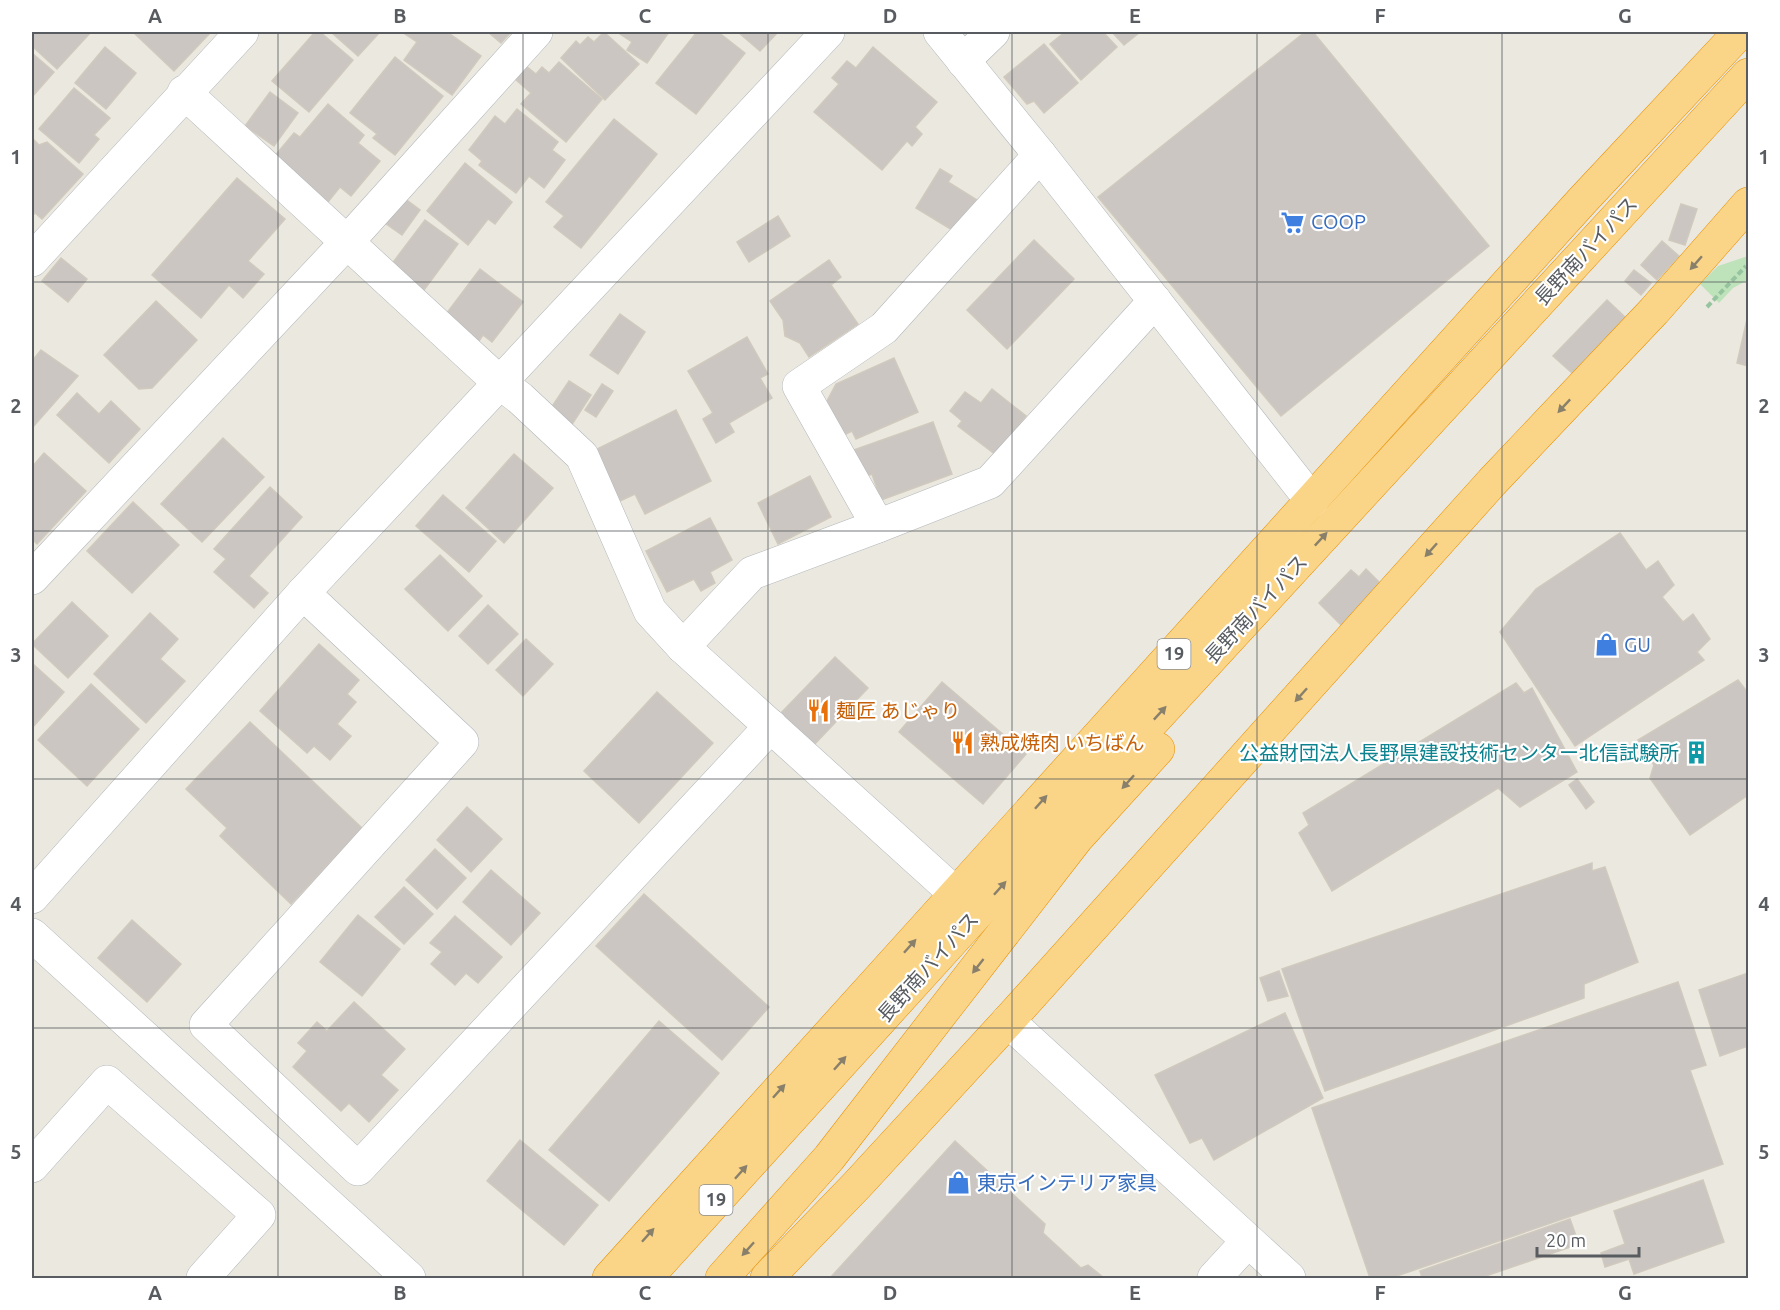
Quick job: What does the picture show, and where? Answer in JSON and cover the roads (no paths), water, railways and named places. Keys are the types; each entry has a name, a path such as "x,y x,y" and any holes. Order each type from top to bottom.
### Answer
{"highway":[{"name":"19","path":"609,1278 1581,202 1740,32"},
{"name":"長野南バイパス","path":"646,1278 1074,807 1749,75"},
{"name":"長野南バイパス","path":"722,1278 829,1158 1077,838 1749,104"},
{"path":"767,1278 857,1185 1008,1021 1492,482 1737,227 1749,204"}],"street":[{"path":"32,260 184,92 242,32"},
{"path":"32,578 347,242 536,32"},
{"path":"32,897 303,593 828,32"},
{"path":"940,32 1040,155 1312,501"},
{"path":"963,61 993,32"},
{"path":"184,92 582,456 650,611 684,647 957,895"},
{"path":"878,526 799,386 884,328 1040,155"},
{"path":"684,647 752,573 990,482 1155,301"},
{"path":"303,593 462,742 206,1025 358,1169 771,726"},
{"path":"32,935 409,1278"},
{"path":"1008,1021 1289,1278"},
{"path":"32,1166 107,1082 259,1215 203,1278"},
{"path":"1214,1278 1248,1241"}],"place":[{"name":"COOP","path":"1293,222"},
{"name":"GU","path":"1606,645"},
{"name":"麺匠 あじゃり","path":"818,711"},
{"name":"熟成焼肉 いちばん","path":"962,743"},
{"name":"公益財団法人長野県建設技術センター北信試験所","path":"1697,753"},
{"name":"東京インテリア家具","path":"959,1183"}]}
